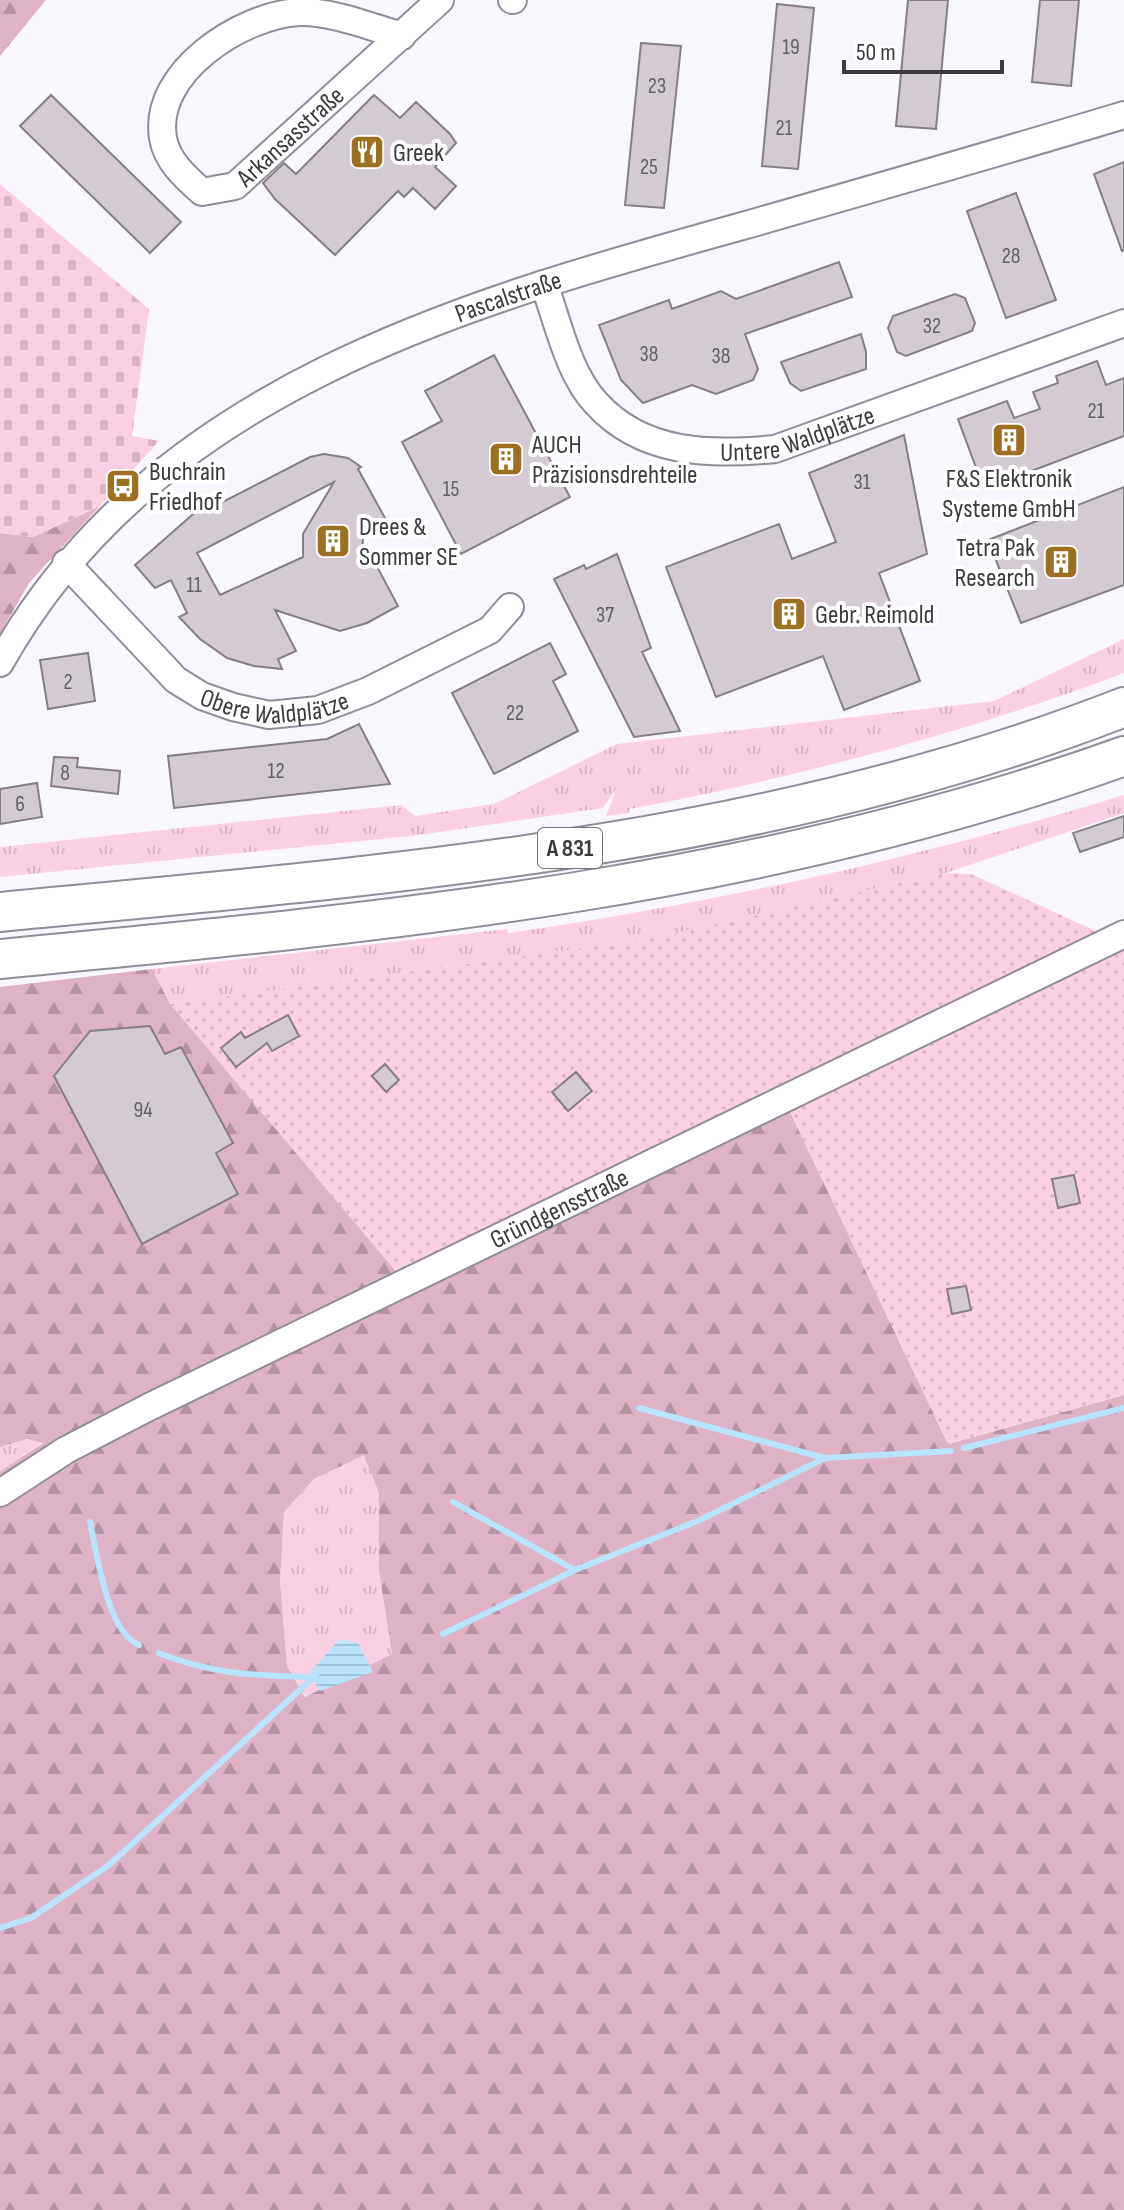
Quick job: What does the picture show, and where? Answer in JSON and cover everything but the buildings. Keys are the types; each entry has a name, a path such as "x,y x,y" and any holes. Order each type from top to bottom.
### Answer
{"highway":[{"name":"A 831","path":"0,912 487,861 645,837 799,805 899,778 1079,725 1124,707"},
{"name":"A 831","path":"0,959 427,916 653,882 877,834 989,803 1124,756"}],"street":[{"name":"Arkansasstraße","path":"402,36 301,12 258,20 224,39 187,66 168,98 163,137 178,171 202,192 235,186 402,36 440,0"},
{"name":"Pascalstraße","path":"0,663 20,627 66,563 105,523 192,451 312,375 440,318 544,284 1124,115"},
{"name":"Untere Waldplätze","path":"544,284 572,362 595,403 636,433 668,448 726,453 775,449 1124,323"},
{"name":"Obere Waldplätze","path":"66,563 176,680 223,703 269,715 318,710 368,691 490,630 510,607"},
{"name":"Gründgensstraße","path":"0,1493 66,1450 149,1407 1124,934"}],"green space":[{"path":"0,0 46,0 0,56"},
{"path":"0,184 149,309 132,436 159,441 100,506 33,537 0,533"},
{"path":"100,506 29,583 0,634 0,533 33,537"},
{"path":"1124,639 1124,673 1063,695 880,752 756,783 630,809 629,813 606,816 617,788 603,808 412,836 0,877 0,847 401,805 415,816 494,804 617,744 994,701"},
{"path":"1124,795 1124,813 946,873 643,940 170,1004 152,969 507,929 508,933 664,908 895,858"},
{"path":"946,873 971,874 1124,944 1124,1395 948,1444 784,1099 404,1281 170,1004 643,940"},
{"path":"152,969 170,1004 784,1099 948,1444 1124,1395 1124,2210 0,2210 0,1471 43,1443 27,1439 0,1447 0,987","holes":["364,1455 379,1493 379,1571 392,1654 305,1697 287,1666 280,1581 284,1512 314,1479"]},
{"path":"27,1439 43,1442 0,1471 0,1447"},
{"path":"364,1454 379,1493 379,1571 392,1654 306,1697 287,1666 280,1581 284,1511 314,1479"}],"water":[{"path":"340,1639 358,1643 373,1672 320,1691 309,1673"}],"waterway":[{"path":"639,1408 825,1458"},
{"path":"964,1448 1124,1408"},
{"path":"443,1634 575,1570 700,1520 825,1458 951,1451"},
{"path":"453,1502 575,1570"},
{"path":"90,1522 111,1609 128,1637 139,1645"},
{"path":"159,1653 234,1672 311,1677"},
{"path":"0,1928 31,1918 109,1865 316,1675"}],"place":[{"name":"Greek","path":"367,152"},
{"name":"F&S Elektronik Systeme GmbH","path":"1009,440"},
{"name":"AUCH Präzisionsdrehteile","path":"506,459"},
{"name":"Buchrain Friedhof","path":"123,486"},
{"name":"Drees & Sommer SE","path":"333,541"},
{"name":"Tetra Pak Research","path":"1061,562"},
{"name":"Gebr. Reimold","path":"789,614"}]}
